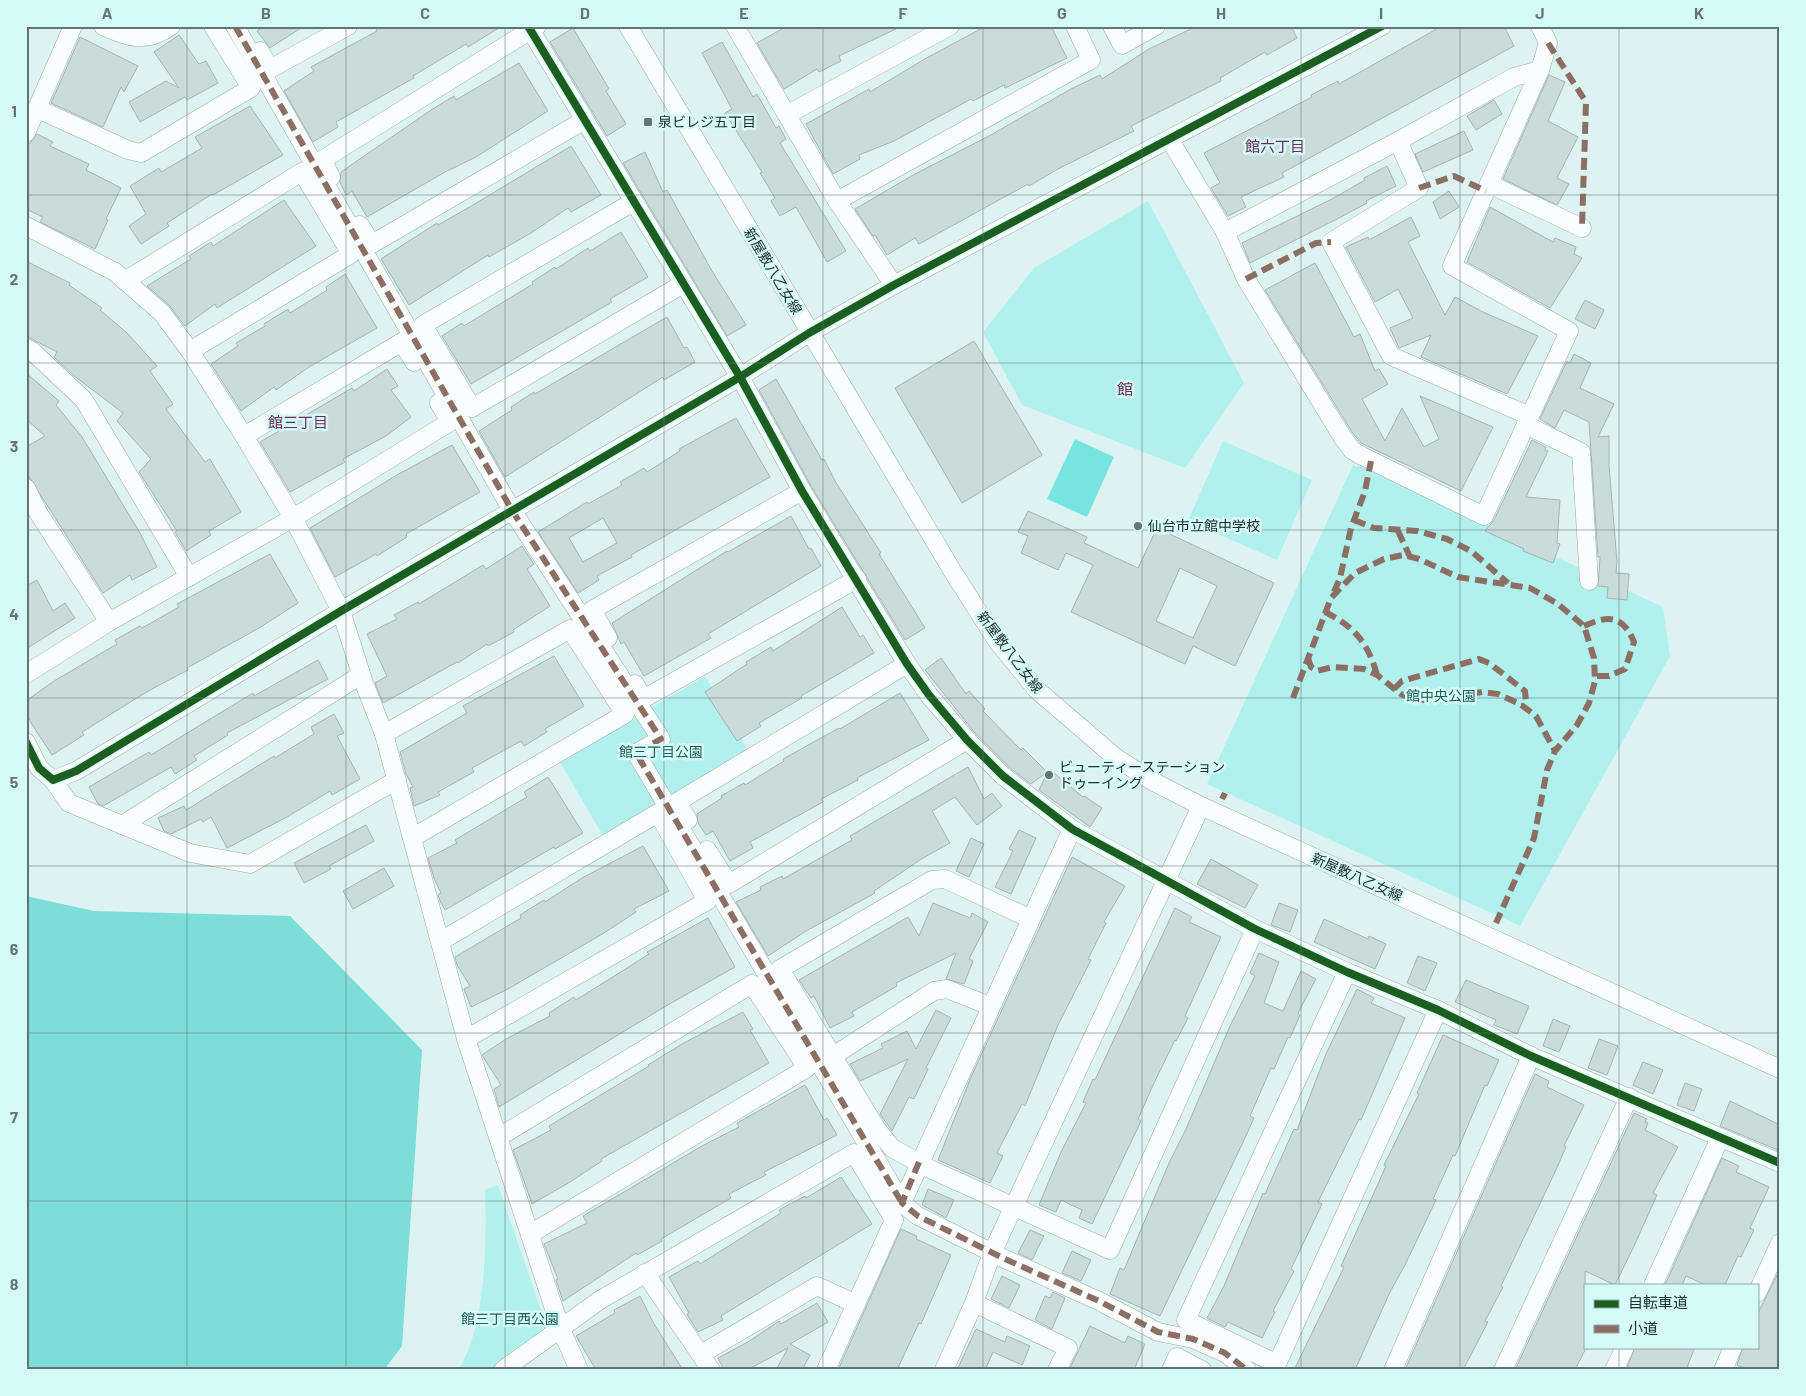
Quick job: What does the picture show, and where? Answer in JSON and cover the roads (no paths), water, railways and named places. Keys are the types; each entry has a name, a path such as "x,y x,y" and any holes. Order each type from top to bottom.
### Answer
{"street":[{"path":"26,133 73,26"},
{"path":"103,26 123,35 144,39 162,32 171,26"},
{"path":"38,109 128,150 141,153 251,88 213,26"},
{"path":"235,26 513,512 661,739 636,753 902,1203 918,1216 992,1253 1099,1301 1158,1332 1193,1339 1225,1353 1247,1370"},
{"path":"247,26 270,69 348,26"},
{"name":"新屋敷八乙女線","path":"628,26 953,572 997,641 1036,690 1115,757 1152,781 1201,806 1780,1069"},
{"path":"788,114 950,26"},
{"path":"837,201 1092,60 1075,26"},
{"path":"1112,26 1122,45 1156,26"},
{"path":"53,780 76,771 341,611 513,512 740,378 810,333 894,285 1382,26"},
{"path":"1170,140 1225,232 1246,279 1352,450 1484,516 1570,331 1452,266 1540,70 1548,43 1540,26"},
{"path":"583,121 372,244 322,160 532,28 583,121 740,378 802,491 907,664 929,695 967,740 1003,776 1072,829 1255,929 1347,972 1438,1010 1531,1056 1780,1163"},
{"path":"742,29 837,201 894,285"},
{"path":"1225,232 1398,141 1514,77 1540,70"},
{"path":"1398,141 1419,188 1331,242 1391,356 1528,420 1581,452 1590,581"},
{"path":"126,280 302,172 351,254 190,351"},
{"path":"1489,184 1582,228"},
{"path":"633,202 423,325 472,408 683,284"},
{"path":"26,226 77,251 126,280 162,313 190,351 244,436 293,518 341,611 361,675 384,734 466,1039 560,1327 579,1370"},
{"path":"26,674 109,622 293,518 450,422 402,342 244,436"},
{"path":"26,348 32,351 84,400 189,577"},
{"path":"26,488 40,514 109,622"},
{"path":"802,491 592,610 643,699 857,579"},
{"path":"384,734 570,629 625,714 412,838"},
{"path":"907,664 677,802 729,884 967,740"},
{"path":"122,825 361,675"},
{"path":"26,742 39,768 53,780 69,803 190,854 250,864 397,780"},
{"path":"944,1370 974,1303 992,1253 1201,806"},
{"path":"441,941 658,813 707,900 466,1039"},
{"path":"902,1203 1072,829"},
{"path":"1031,919 945,879 932,880 780,969 876,1128 892,1148 930,1169 1110,1250 1255,929"},
{"path":"1347,972 1186,1320 1278,1364 1438,1010"},
{"path":"498,1137 752,984 807,1068 530,1234"},
{"path":"833,1056 934,991 947,990 990,1006"},
{"path":"1393,1370 1531,1056"},
{"path":"1503,1370 1629,1097"},
{"path":"1653,1284 1720,1138"},
{"path":"503,1370 560,1327 645,1273 854,1153 894,1220 826,1370"},
{"path":"1758,1291 1780,1243"},
{"path":"645,1273 711,1370"},
{"path":"701,1354 818,1286 856,1304"},
{"path":"974,1303 1068,1348 1057,1370"},
{"path":"1614,1370 1625,1348"},
{"path":"1723,1370 1733,1348"},
{"path":"1171,1370 1177,1357 1202,1370"}],"place":[{"name":"泉ビレジ五丁目","path":"648,122"},
{"name":"仙台市立館中学校","path":"1138,526"},
{"name":"ビューティーステーション ドゥーイング","path":"1049,775"}],"district":[{"name":"館六丁目","path":"1275,147"},
{"name":"館","path":"1125,389"},
{"name":"館三丁目","path":"298,423"}],"park label":[{"name":"館中央公園","path":"1441,696"},
{"name":"館三丁目公園","path":"661,752"},
{"name":"館三丁目西公園","path":"510,1319"}]}
